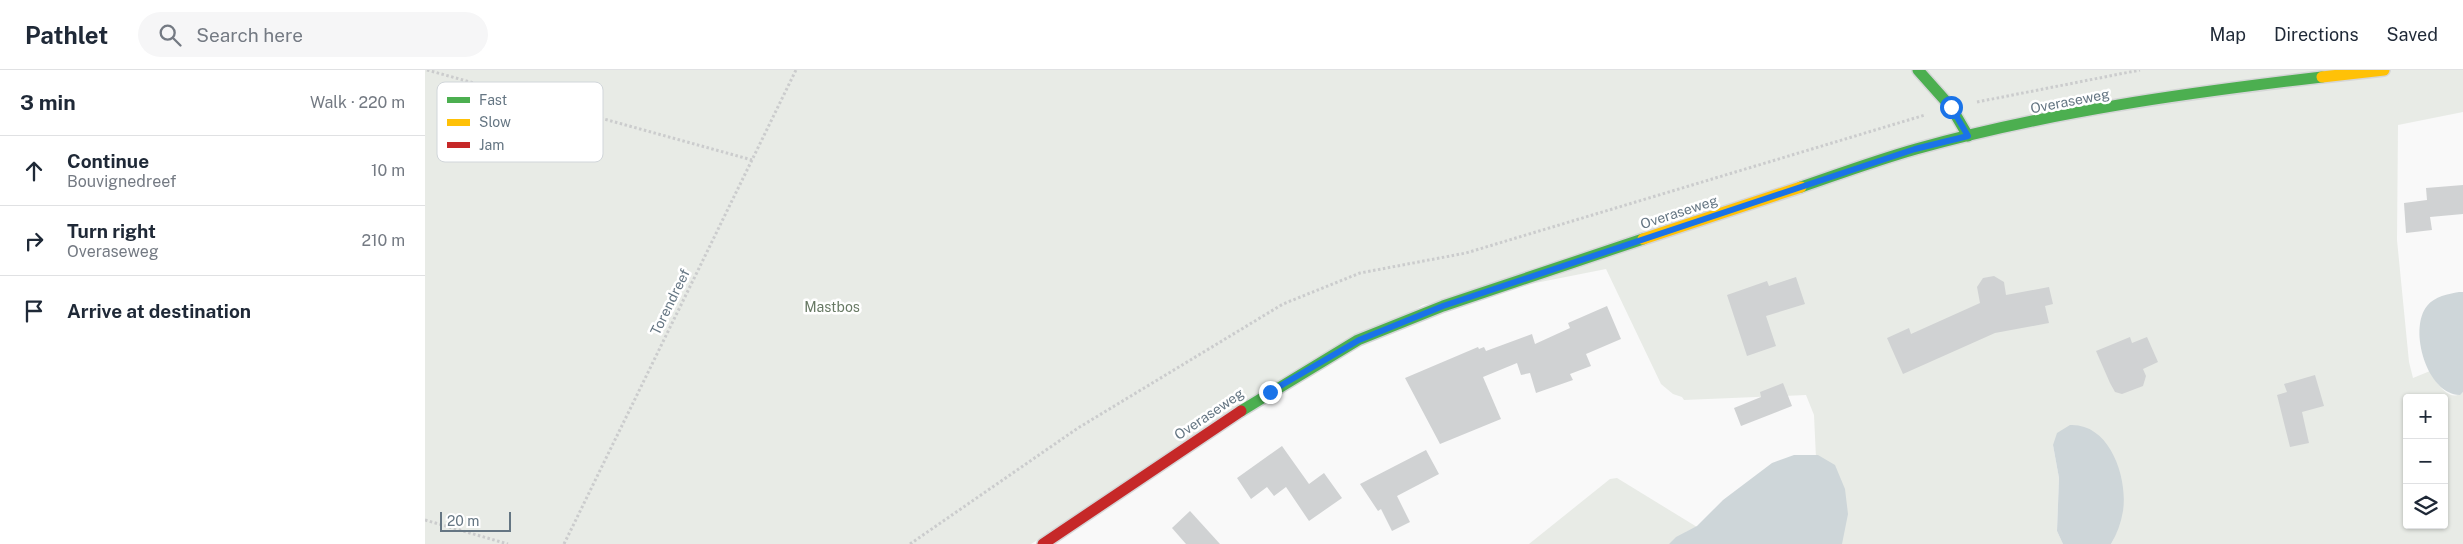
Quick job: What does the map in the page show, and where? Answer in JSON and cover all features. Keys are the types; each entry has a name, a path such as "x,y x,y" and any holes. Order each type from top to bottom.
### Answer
{"street":[{"path":"1918,70 1951,107 1968,136"},
{"name":"Overaseweg","path":"1043,544 1270,392 1359,340 1443,306 1915,149 1968,136 2117,107 2298,78 2384,70"}],"path":[{"path":"427,70 470,82"},
{"name":"Torendreef","path":"564,544 796,70"},
{"path":"1951,107 2140,70"},
{"path":"603,119 752,160"},
{"path":"425,520 509,544"}],"green space":[{"name":"Mastbos","path":"425,70 2463,70 2463,112 2398,125 2397,240 2409,362 2413,378 2430,371 2443,390 2453,395 2463,392 2463,544 2111,544 2119,523 2122,502 2122,492 2115,460 2053,445 2059,478 2057,531 2063,544 1726,544 1818,501 1814,415 1806,395 1684,400 1682,397 1673,394 1661,384 1606,269 1423,305 1031,544 425,544"},
{"path":"1617,478 1697,527 1686,532 1701,544 1529,544 1610,479"}],"shaded area":[{"path":"2463,292 2463,392 2460,395 2448,392 2438,384 2430,373 2420,344 2419,330 2422,316 2430,303 2442,296"},
{"path":"2070,425 2084,427 2096,433 2106,443 2119,469 2124,498 2123,511 2111,544 2063,544 2057,531 2059,478 2053,445 2057,433"},
{"path":"1794,455 1818,455 1835,465 1845,489 1848,514 1842,544 1669,544 1676,537 1697,526 1723,500 1772,463"}],"building":[{"path":"2463,185 2463,214 2430,217 2432,230 2406,233 2404,203 2427,200 2426,188"},
{"path":"1994,276 2004,282 2006,295 2049,287 2053,304 2045,306 2049,323 1995,333 1903,374 1887,338 1909,328 1911,334 1980,303 1977,287 1983,278"},
{"path":"1796,277 1805,304 1766,316 1776,346 1747,356 1727,295 1767,281 1769,286"},
{"path":"1607,306 1621,339 1586,354 1591,366 1570,374 1573,380 1536,393 1530,373 1521,375 1517,363 1483,377 1501,419 1440,444 1405,378 1478,347 1479,349 1484,347 1486,351 1532,334 1535,344 1570,328 1568,323"},
{"path":"2130,337 2132,343 2147,337 2158,362 2143,369 2146,376 2143,386 2122,394 2115,392 2096,351"},
{"path":"2315,375 2324,406 2302,412 2309,443 2290,447 2277,395 2287,392 2284,384"},
{"path":"1783,383 1792,406 1741,426 1734,408 1761,397 1760,392"},
{"path":"1282,446 1309,484 1324,473 1342,498 1309,521 1286,487 1274,496 1267,487 1251,499 1237,478"},
{"path":"1426,450 1439,474 1397,496 1410,522 1392,531 1381,509 1378,511 1360,484"},
{"path":"1190,511 1220,544 1186,544 1172,528"}],"traffic: fast":[{"path":"1918,70 1951,107 1968,136"},
{"path":"1801,187 1916,149 2016,124 2169,97 2322,77"},
{"path":"1241,411 1358,340 1443,306 1643,239"}],"traffic: slow":[{"path":"2322,77 2384,70"},
{"path":"1643,239 1801,187"}],"traffic: jam":[{"path":"1043,544 1241,411"}],"route":[{"path":"1270,392 1359,340 1443,306 1915,149 1968,136 1951,107"}]}
